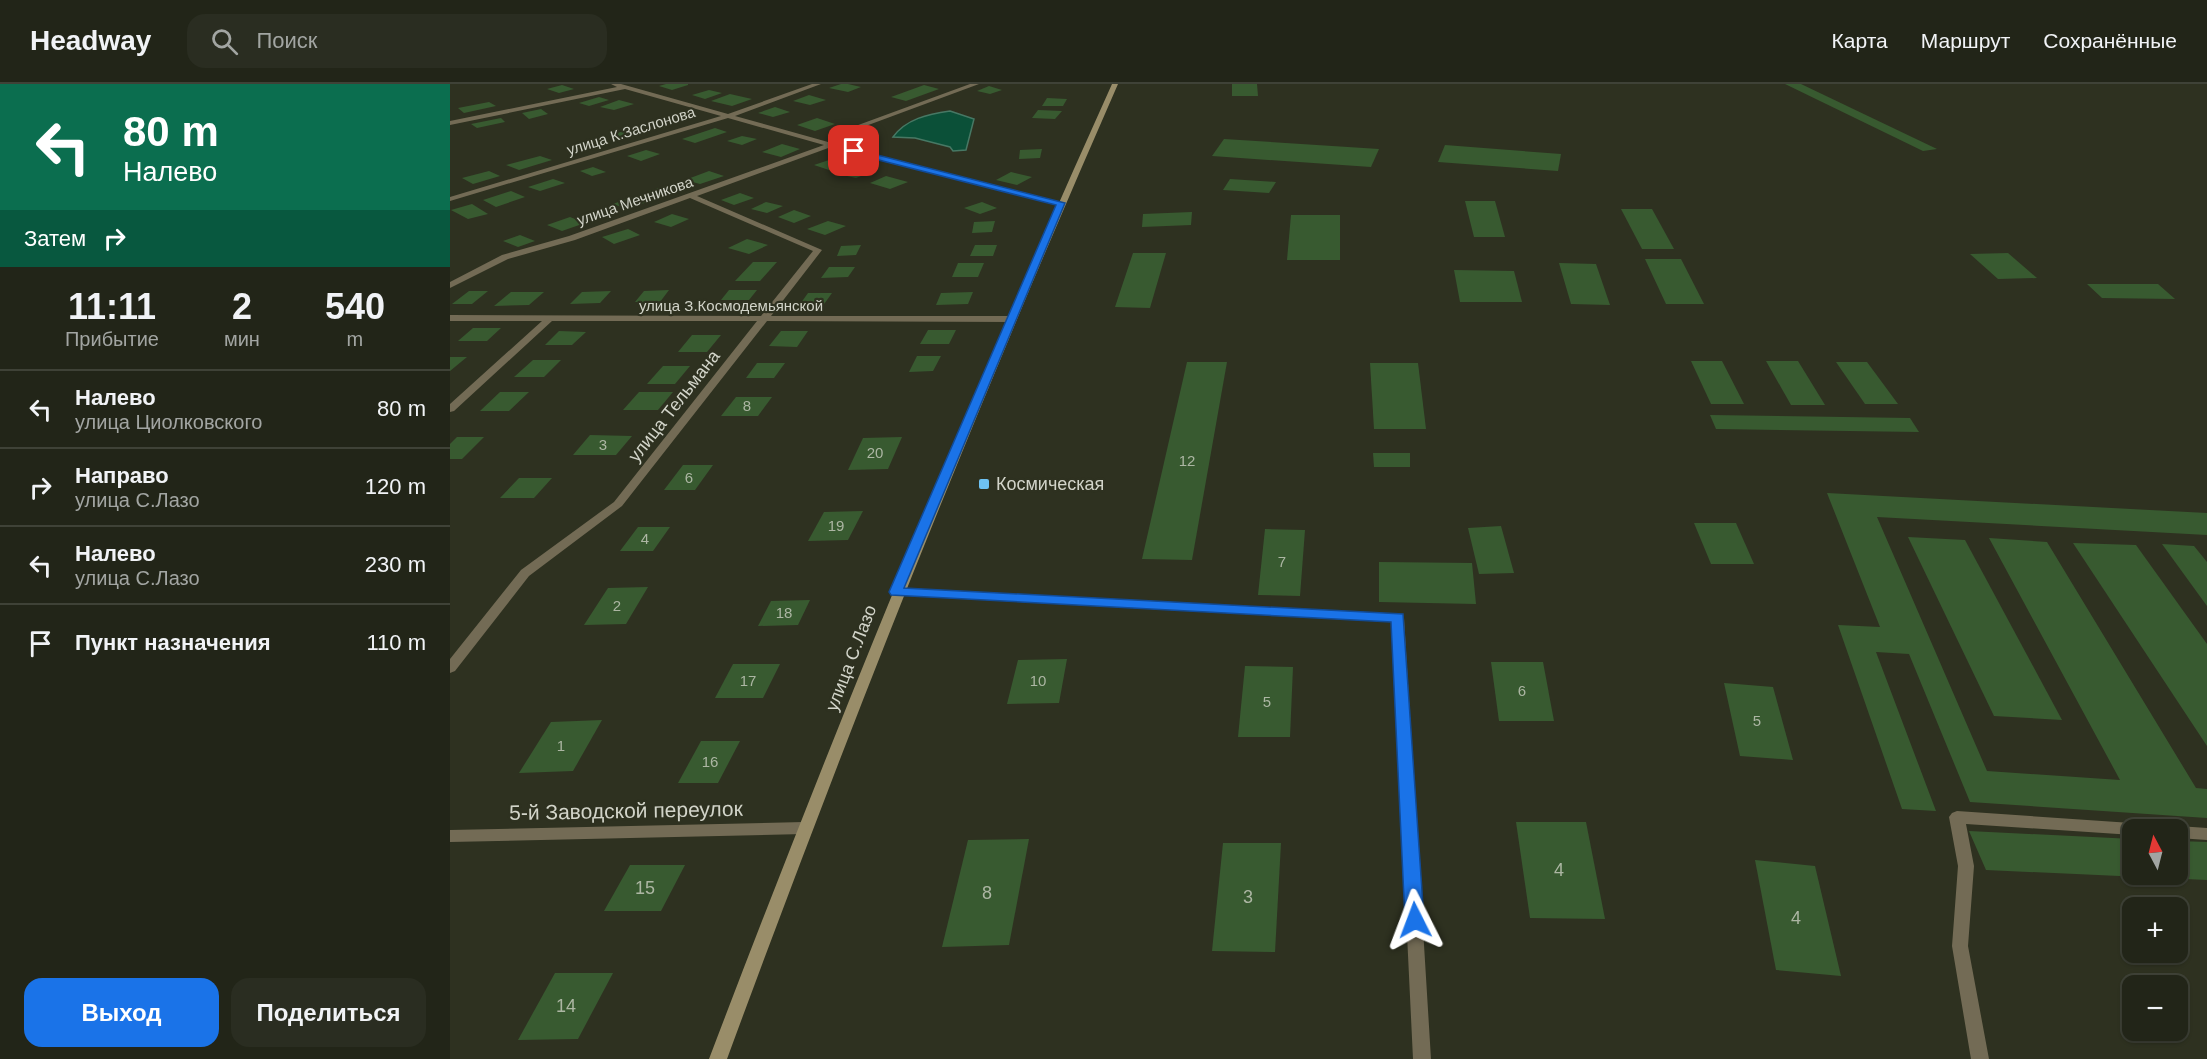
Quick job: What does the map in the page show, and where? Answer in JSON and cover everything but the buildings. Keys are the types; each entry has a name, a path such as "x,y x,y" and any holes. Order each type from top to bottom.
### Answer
{"street":[{"path":"614,84 831,146 1060,203"},
{"path":"450,123 634,84"},
{"name":"улица К.Заслонова","path":"450,200 729,116 818,84"},
{"path":"831,146 833,136 976,84"},
{"name":"улица С.Лазо","path":"718,1059 804,828 896,592 1060,203 1115,84"},
{"name":"улица Мечникова","path":"450,285 505,257 572,238 831,146"},
{"name":"улица Тельмана","path":"450,668 525,573 618,504 818,250 692,196"},
{"name":"улица З.Космодемьянской","path":"450,318 548,320 1011,319"},
{"path":"450,409 548,320"},
{"path":"896,592 1398,618 1422,1059"},
{"path":"1980,1059 1959,946 1966,866 1957,817 2122,828"},
{"name":"5-й Заводской переулок","path":"450,836 804,828"},
{"path":"2188,833 2207,834"}],"shaded area":[{"path":"950,111 974,119 966,150 953,151 950,147 915,138 893,137 904,126 918,118"}],"place":[{"name":"Космическая","path":"984,484"}],"route":[{"path":"854,151 1060,203 896,592 1398,618 1415,920"}]}
